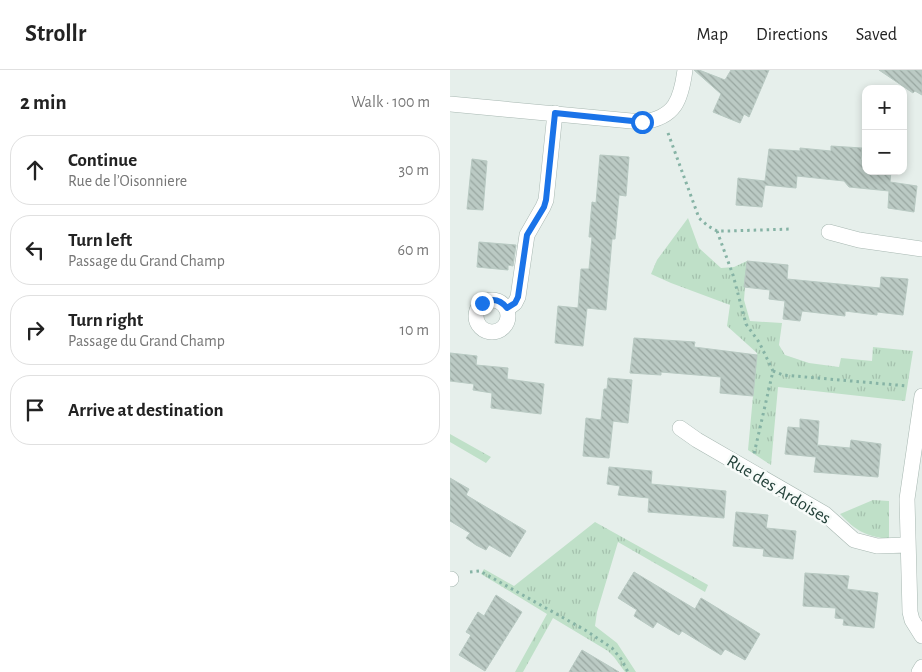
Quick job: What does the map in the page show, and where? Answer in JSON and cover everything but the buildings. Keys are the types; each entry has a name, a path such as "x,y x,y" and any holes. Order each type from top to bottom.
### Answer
{"street":[{"path":"450,104 642,122 658,119 677,104 682,92 685,70"},
{"path":"507,308 515,303 518,297 527,235 544,207 546,200 555,113"},
{"path":"829,232 859,240 922,249"},
{"path":"916,391 908,486 908,546 910,612 912,620 922,636"},
{"name":"Rue des Ardoises","path":"680,428 697,440 825,514 854,540 877,546 908,546"},
{"path":"920,672 922,667"}],"path":[{"path":"667,130 699,218 708,226 717,231 792,229"},
{"path":"717,231 737,289 746,324 759,342 773,371 753,458"},
{"path":"773,371 783,374 916,391"},
{"path":"470,572 480,571 585,630 612,648 621,658 628,672"}],"green space":[{"path":"688,218 699,248 721,268 734,267 747,261 744,300 750,321 782,323 779,345 785,355 809,363 839,367 841,358 872,361 873,347 913,351 905,401 778,387 771,465 748,450 757,353 727,326 730,305 651,274 657,260"},
{"path":"450,434 491,457 486,463 450,442"},
{"path":"873,500 889,501 889,539 862,532 851,525 840,514"},
{"path":"595,522 708,585 705,592 618,542 597,612 595,626 617,643 636,672 625,672 608,651 553,618 523,672 515,672 547,614 481,574 484,569 514,586"}],"route":[{"path":"482,303 494,300 507,308 515,303 518,297 521,288 527,235 544,207 546,200 555,113 642,122"}]}
